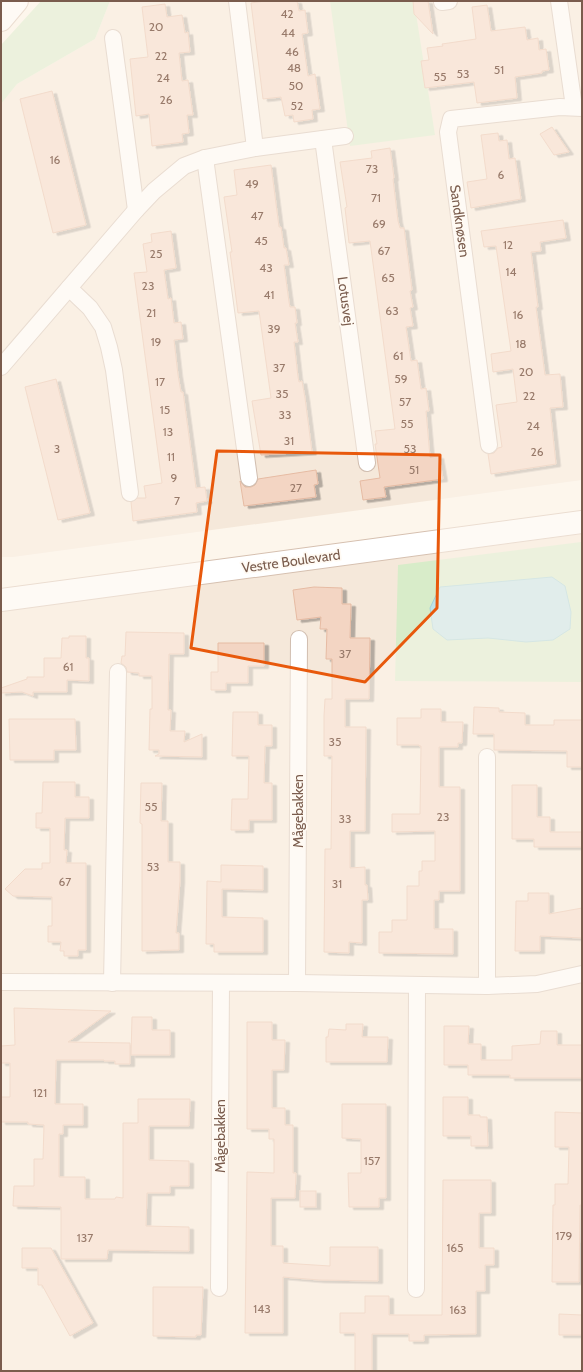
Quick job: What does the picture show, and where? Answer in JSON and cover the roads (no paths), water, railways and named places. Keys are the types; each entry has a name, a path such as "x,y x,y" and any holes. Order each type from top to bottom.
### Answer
{"street":[{"path":"1,20 17,1"},
{"path":"237,1 255,148"},
{"name":"Sandknøsen","path":"489,444 448,132 452,119 560,107 578,108 559,1"},
{"path":"112,38 136,210"},
{"path":"1,367 136,210 158,187 184,166 205,158 255,148 345,136"},
{"name":"Lotusvej","path":"323,139 367,462"},
{"path":"205,158 248,478"},
{"path":"69,288 90,308 103,327 109,347 114,370 130,493"},
{"name":"Vestre Boulevard","path":"1,600 582,522"},
{"name":"Mågebakken","path":"297,983 299,639"},
{"path":"112,983 118,672"},
{"path":"487,758 488,986"},
{"path":"1,982 297,983 488,986 537,984 582,974"},
{"name":"Mågebakken","path":"219,1288 221,983"},
{"path":"416,1289 417,986"}],"water":[{"path":"552,577 565,586 571,612 570,629 553,640 526,642 488,638 447,640 433,629 430,608 440,587"}]}
